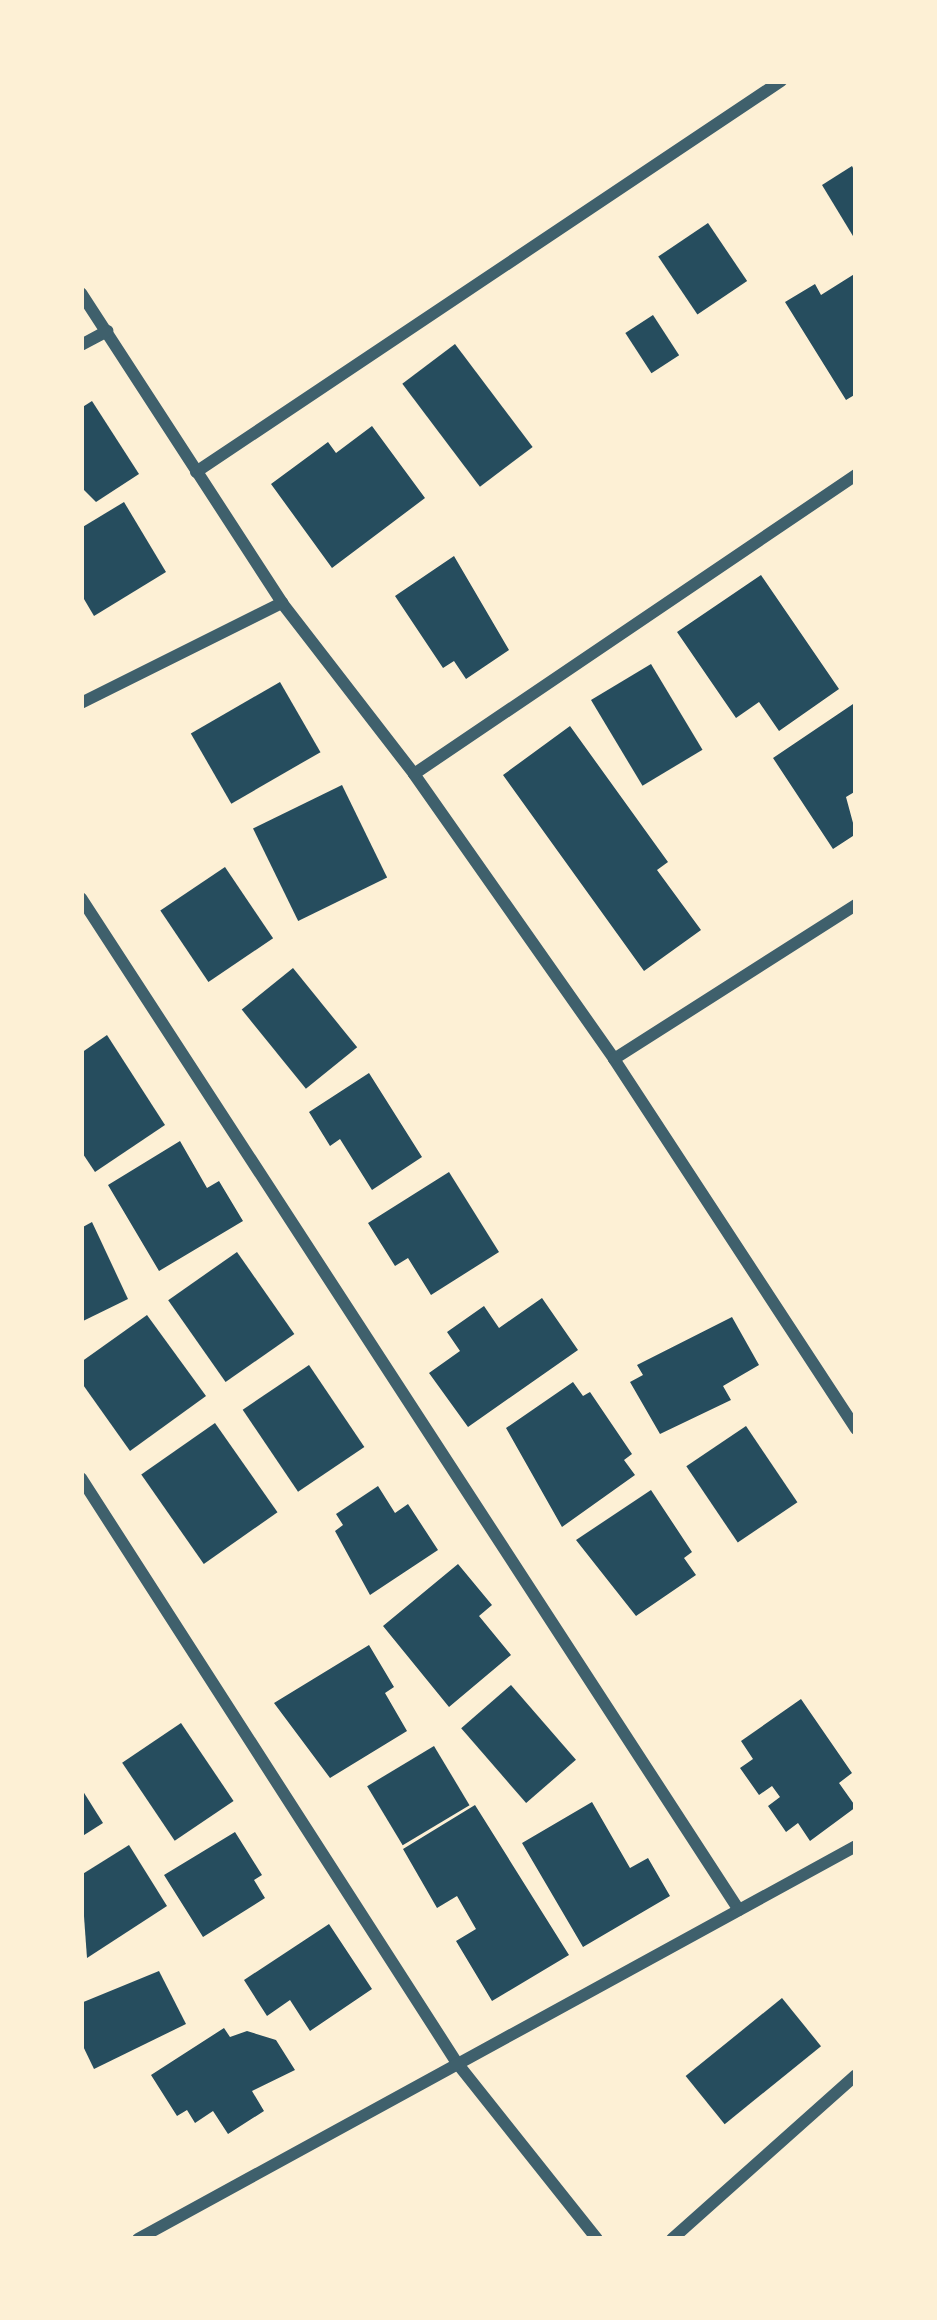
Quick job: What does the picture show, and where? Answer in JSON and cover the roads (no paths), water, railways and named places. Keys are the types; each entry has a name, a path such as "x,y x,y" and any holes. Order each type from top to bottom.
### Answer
{"street":[{"path":"196,472 782,81"},
{"path":"81,293 282,603 414,774 614,1059 850,1407 856,1429"},
{"path":"81,345 107,332"},
{"path":"414,774 856,476"},
{"path":"81,704 282,603"},
{"path":"81,898 739,1910"},
{"path":"614,1059 856,904"},
{"path":"81,1478 457,2063 597,2239"},
{"path":"138,2239 856,1846"},
{"path":"672,2239 856,2075"}]}
